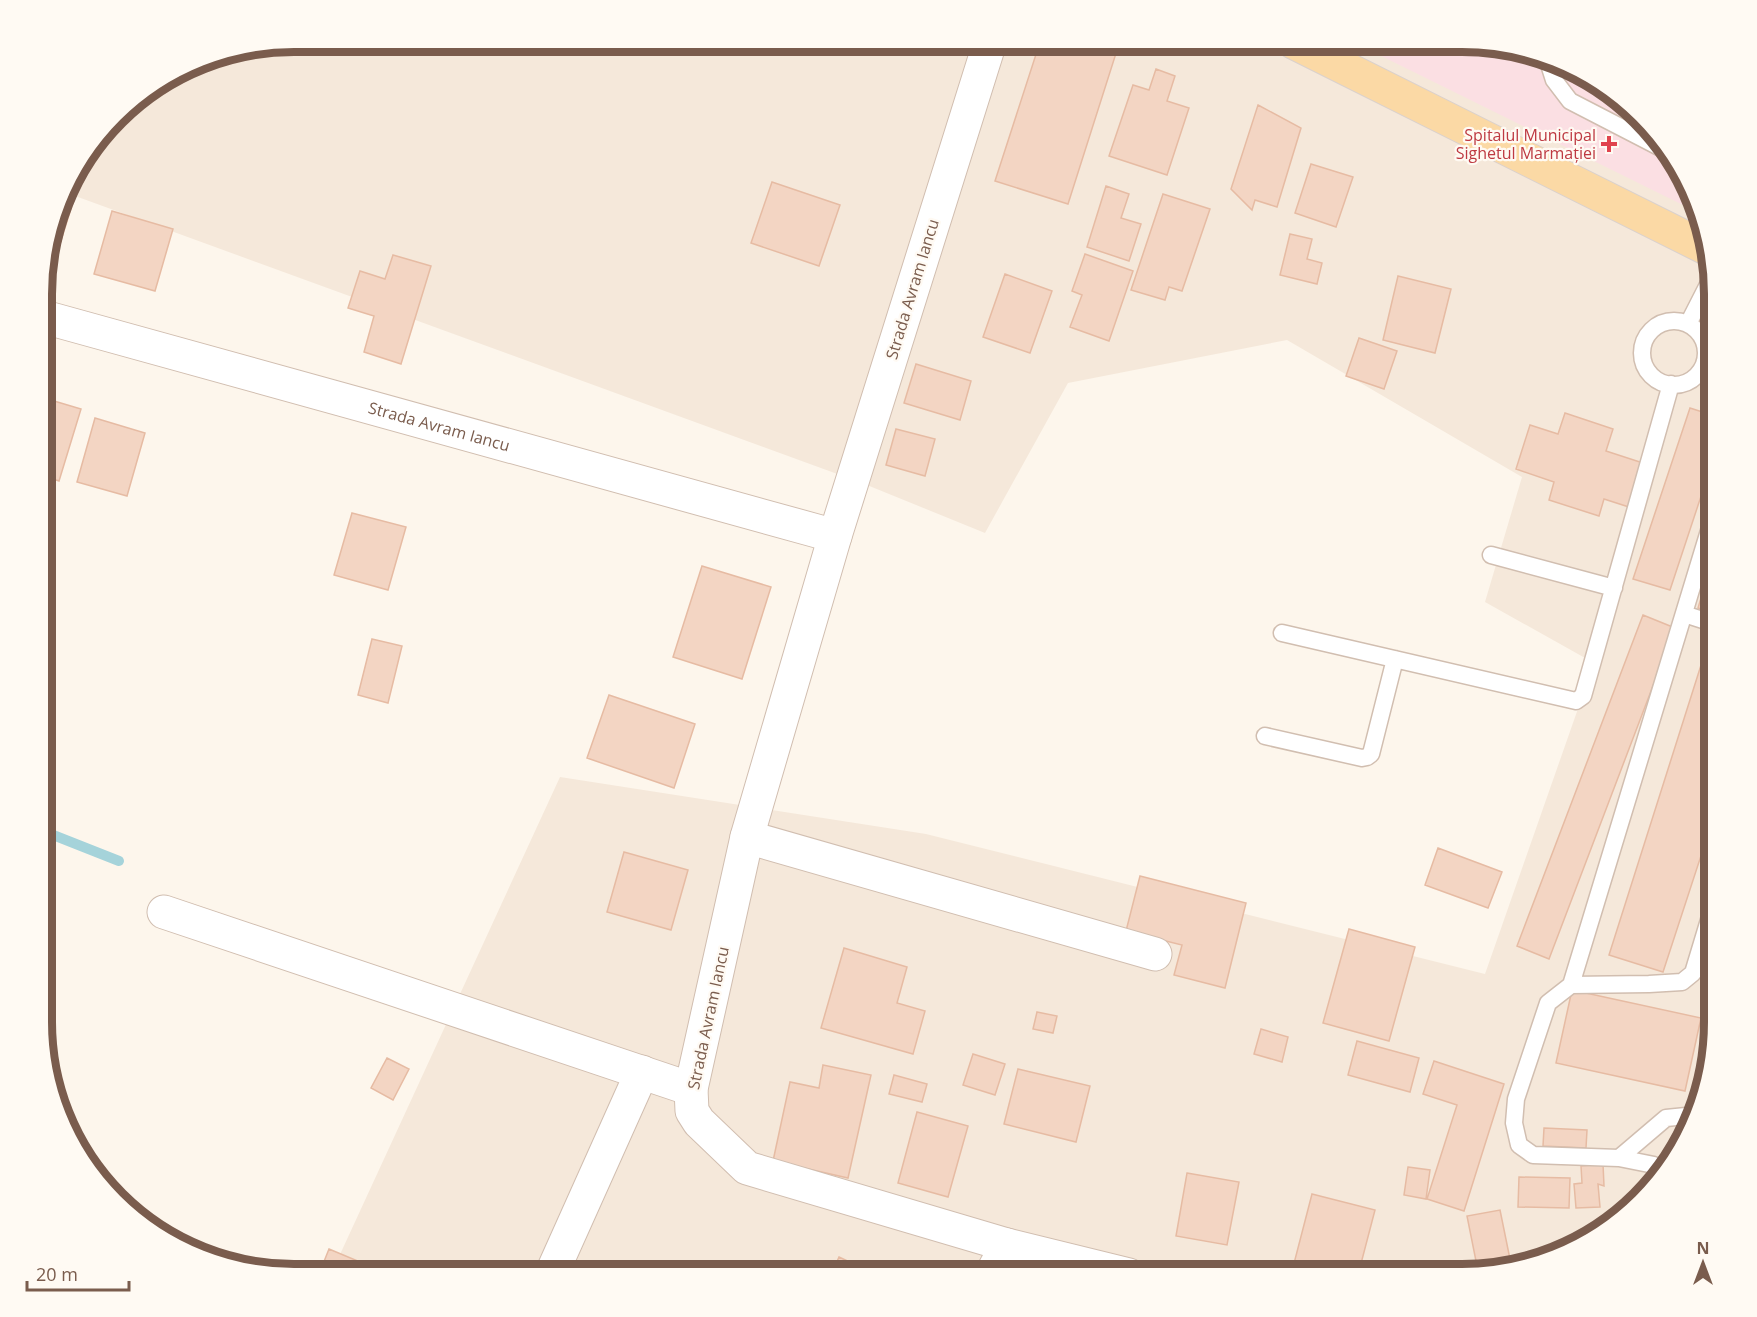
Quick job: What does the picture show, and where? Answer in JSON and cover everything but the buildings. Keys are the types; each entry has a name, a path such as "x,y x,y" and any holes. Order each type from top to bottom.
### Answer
{"main road":[{"path":"1313,52 1699,245"}],"street":[{"name":"Strada Avram Iancu","path":"987,52 835,536 747,837 691,1089 692,1111 699,1122 747,1168 1007,1245 1084,1264"},
{"name":"Strada Avram Iancu","path":"52,319 835,536"},
{"path":"747,837 1155,954"},
{"path":"164,912 691,1089"},
{"path":"556,1264 642,1072"},
{"path":"997,1264 1007,1245"}],"lane":[{"path":"1551,69 1554,80 1570,101 1650,142"},
{"path":"1688,324 1704,293"},
{"path":"1704,344 1703,339 1688,324 1666,323 1653,330 1645,342 1643,356 1647,369 1658,380 1671,384 1679,384 1692,379 1704,364"},
{"path":"1282,633 1576,701 1583,696 1671,384"},
{"path":"1656,1167 1654,1164 1619,1158 1533,1155 1519,1144 1514,1124 1516,1100 1548,1003 1571,985 1704,548"},
{"path":"1491,555 1614,588"},
{"path":"1684,614 1704,620"},
{"path":"1265,736 1362,758 1367,757 1371,754 1395,659"},
{"path":"1571,985 1682,982 1693,973 1704,935"},
{"path":"1619,1158 1666,1118 1686,1116"}],"shaded area":[{"name":"Spitalul Municipal Sighetul Marmației","path":"1373,52 1462,52 1494,55 1540,65 1569,77 1597,93 1634,123 1664,160 1688,208"},
{"path":"1462,52 1509,57 1540,65 1569,77 1597,93 1634,123 1664,160 1680,188 1692,217 1700,248 1704,279 1704,1038 1696,1085 1680,1129 1664,1157 1634,1194 1597,1224 1569,1240 1525,1256 1478,1264 336,1264 560,777 926,834 1485,974 1594,663 1485,602 1522,477 1287,340 1068,383 985,533 862,483 74,195 93,160 123,123 160,93 188,77 217,65 248,57 279,53"}],"waterway":[{"path":"52,835 119,861"}],"place":[{"name":"Spitalul Municipal Sighetul Marmației","path":"1609,144"}]}
